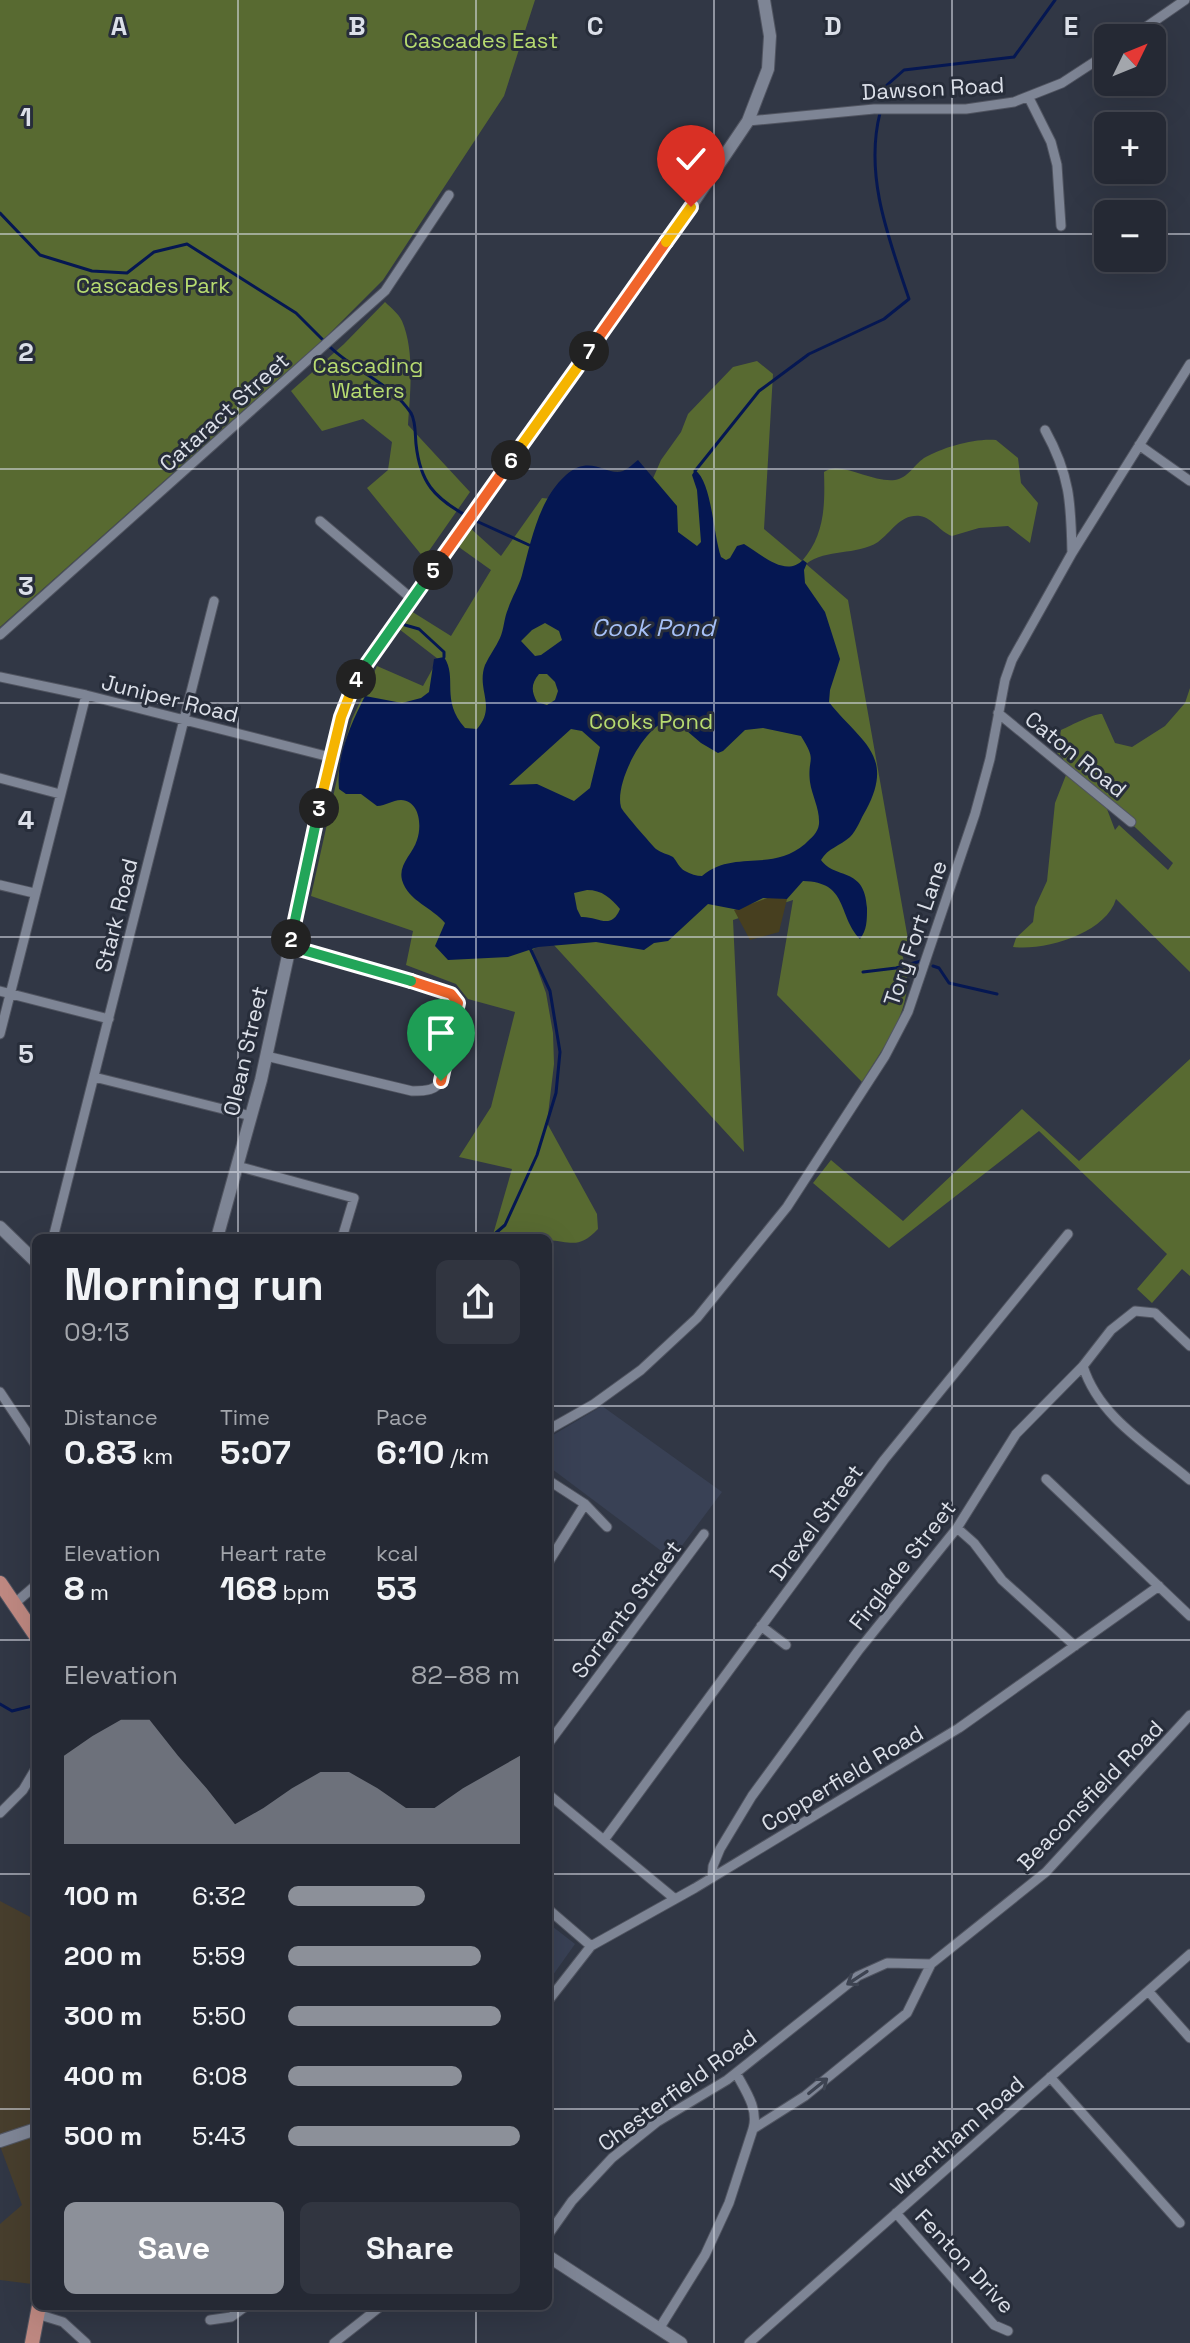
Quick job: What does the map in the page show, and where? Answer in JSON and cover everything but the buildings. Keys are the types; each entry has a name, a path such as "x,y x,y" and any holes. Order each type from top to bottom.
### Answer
{"main road":[{"path":"0,1583 32,1630"},
{"path":"32,2343 38,2310"}],"street":[{"name":"Olean Street","path":"218,1234 266,1056 330,757 353,684 653,262 748,121 768,69 770,36 764,0"},
{"path":"1150,24 1185,0"},
{"name":"Dawson Road","path":"748,121 874,109 966,109 1029,98 1062,83 1094,62"},
{"path":"1029,98 1051,142 1057,165 1061,226"},
{"name":"Cataract Street","path":"0,635 385,291 449,195"},
{"name":"Tory Fort Lane","path":"552,1428 594,1404 641,1370 687,1329 718,1295 787,1207 895,1039 908,1012 975,814 1012,660 1072,553 1190,364"},
{"path":"1045,430 1069,485 1072,553"},
{"path":"1139,445 1190,481"},
{"path":"320,521 412,599"},
{"name":"Stark Road","path":"54,1234 214,601"},
{"name":"Juniper Road","path":"0,677 86,695 330,757"},
{"path":"0,1034 5,993 86,695"},
{"name":"Caton Road","path":"998,713 1131,822"},
{"path":"0,778 60,794"},
{"path":"0,885 34,893"},
{"path":"266,1056 412,1091 428,1091 438,1086 443,1078 458,1013 455,998 444,991 289,946"},
{"path":"5,993 109,1019"},
{"path":"94,1077 251,1116"},
{"path":"237,1166 354,1198 343,1234"},
{"path":"0,1227 32,1258"},
{"name":"Drexel Street","path":"604,1840 884,1460 1068,1234"},
{"name":"Firglade Street","path":"712,1878 720,1849 752,1796 858,1651 957,1528 1016,1434 1083,1366 1111,1330 1135,1311 1155,1313 1190,1346"},
{"path":"1083,1366 1090,1387 1108,1411 1190,1480"},
{"path":"0,1392 32,1440"},
{"path":"1046,1479 1190,1616"},
{"path":"552,1483 585,1504 607,1527"},
{"path":"552,1557 585,1504"},
{"path":"957,1528 974,1543 1002,1580 1075,1646"},
{"name":"Sorrento Street","path":"552,1739 704,1534"},
{"name":"Copperfield Road","path":"552,1996 591,1946 712,1878 959,1728 1159,1586"},
{"path":"14,1604 32,1588"},
{"path":"761,1626 786,1645"},
{"name":"Beaconsfield Road","path":"753,2129 805,2096 907,2013 931,1964 1046,1872 1190,1715"},
{"path":"0,1813 21,1792 32,1774"},
{"path":"552,1797 675,1899"},
{"path":"552,1912 591,1946"},
{"name":"Wrentham Road","path":"749,2343 1190,1954"},
{"name":"Chesterfield Road","path":"552,2229 572,2201 612,2158 657,2122 736,2073 858,1976 887,1963 931,1964"},
{"path":"1149,1992 1190,2038"},
{"path":"659,2329 705,2255 729,2203 753,2129 755,2119 750,2098 736,2073"},
{"path":"1050,2077 1180,2223"},
{"path":"0,2141 32,2130"},
{"name":"Fenton Drive","path":"896,2213 994,2325 1008,2331"},
{"path":"552,2259 681,2343"},
{"path":"38,2310 63,2322 86,2343"},
{"path":"210,2320 231,2317 241,2310"},
{"path":"334,2343 376,2310"}],"shaded area":[{"path":"602,1406 722,1492 672,1559 552,1469 552,1436"},
{"path":"0,1901 32,1918 32,2284 0,2280 0,2224 22,2205 0,2146"},
{"path":"552,1926 575,1944 552,1976"}],"green space":[{"name":"Cascades Park","path":"0,0 535,0 504,96 383,280 328,335 0,627"},
{"name":"Cascading Waters","path":"385,302 401,318 409,346 408,425 470,492 424,558 367,488 388,470 392,442 363,419 322,431 291,391"},
{"name":"Cooks Pond","path":"757,361 773,374 764,529 802,561 819,530 824,508 824,472 831,469 895,480 940,450 969,442 996,440 1018,458 1021,483 1038,503 1030,543 1008,526 979,528 952,536 925,517 913,516 902,521 878,542 823,556 806,564 848,600 909,945 901,950 907,982 902,1012 862,1082 777,995 793,900 733,920 744,1152 552,943 538,946 531,951 546,993 553,1033 554,1064 547,1123 597,1214 598,1229 575,1243 552,1240 552,1234 493,1234 512,1169 459,1157 491,1107 515,1012 468,999 456,984 406,965 413,931 311,896 345,743 352,719 377,666 423,686 438,659 399,629 411,611 451,636 491,570 456,545 469,527 501,556 542,498 593,503 651,483 688,414 733,367"},
{"path":"1190,688 1190,972 1116,899 1100,921 1073,937 1042,946 1013,947 1016,938 1033,922 1035,907 1047,881 1055,803 1066,775 1063,758 1057,753 1061,730 1102,714 1115,743 1132,747 1165,726 1185,703","holes":["1102,796 1173,863 1168,870 1119,825 1115,830"]},
{"path":"1190,1059 1190,1276 1182,1269 1152,1303 1137,1289 1167,1254 1039,1131 889,1248 813,1183 831,1160 903,1221 1022,1109 1079,1161"}],"sand":[{"path":"770,897 787,899 779,932 750,940 734,910"}],"water":[{"name":"Cook Pond","path":"638,460 677,506 678,532 697,546 701,542 697,490 692,475 695,470 701,476 709,497 721,557 726,560 730,558 737,546 744,544 781,565 796,565 803,560 807,563 805,583 825,612 840,659 829,702 862,739 875,762 877,775 874,791 857,827 850,837 821,860 861,886 867,908 864,932 860,939 840,901 828,887 803,881 787,899 763,898 739,910 708,904 668,941 654,943 644,950 596,942 538,947 508,957 448,960 435,946 445,923 415,899 402,880 402,869 419,834 416,809 401,800 377,806 361,794 346,794 339,789 342,752 350,729 365,696 402,703 421,698 429,692 434,659 444,657 450,673 451,699 457,718 465,728 477,729 483,721 486,705 483,682 485,665 501,635 537,521 549,496 575,469 591,466 617,472","holes":["545,623 559,631 562,640 535,656 521,641","539,674 547,674 558,691 555,700 547,705 537,702 533,684","673,719 718,753 745,730 763,728 801,736 811,756 810,782 819,818 816,833 792,853 779,857 726,864 702,876 683,870 673,857 656,849 621,807 622,783 627,769 652,730","571,729 582,731 600,747 590,788 574,801 537,784 509,785","587,890 606,895 620,909 608,921 581,917 574,893"]}],"waterway":[{"path":"884,96 887,85 904,70 1014,57 1055,0"},
{"path":"695,471 759,391 809,354 884,319 909,299 887,230 877,184 875,160 880,113"},
{"path":"0,213 40,255 92,271 127,273 154,252 187,244 296,313 324,341"},
{"path":"329,346 403,403 414,420 418,457 425,479 437,495 467,516"},
{"path":"474,520 529,545"},
{"path":"405,625 419,629 444,652 444,657"},
{"path":"495,1234 505,1225 537,1155 556,1093 560,1052 550,991 529,946"},
{"path":"863,972 921,961"},
{"path":"933,966 939,968 949,983 997,994"},
{"path":"0,1704 12,1711 32,1706"}],"route":[{"path":"441,1081 458,1013 454,996 289,946 341,717 351,688 365,665 691,207"}],"park label":[{"name":"Cascades East","path":"481,40"}]}
